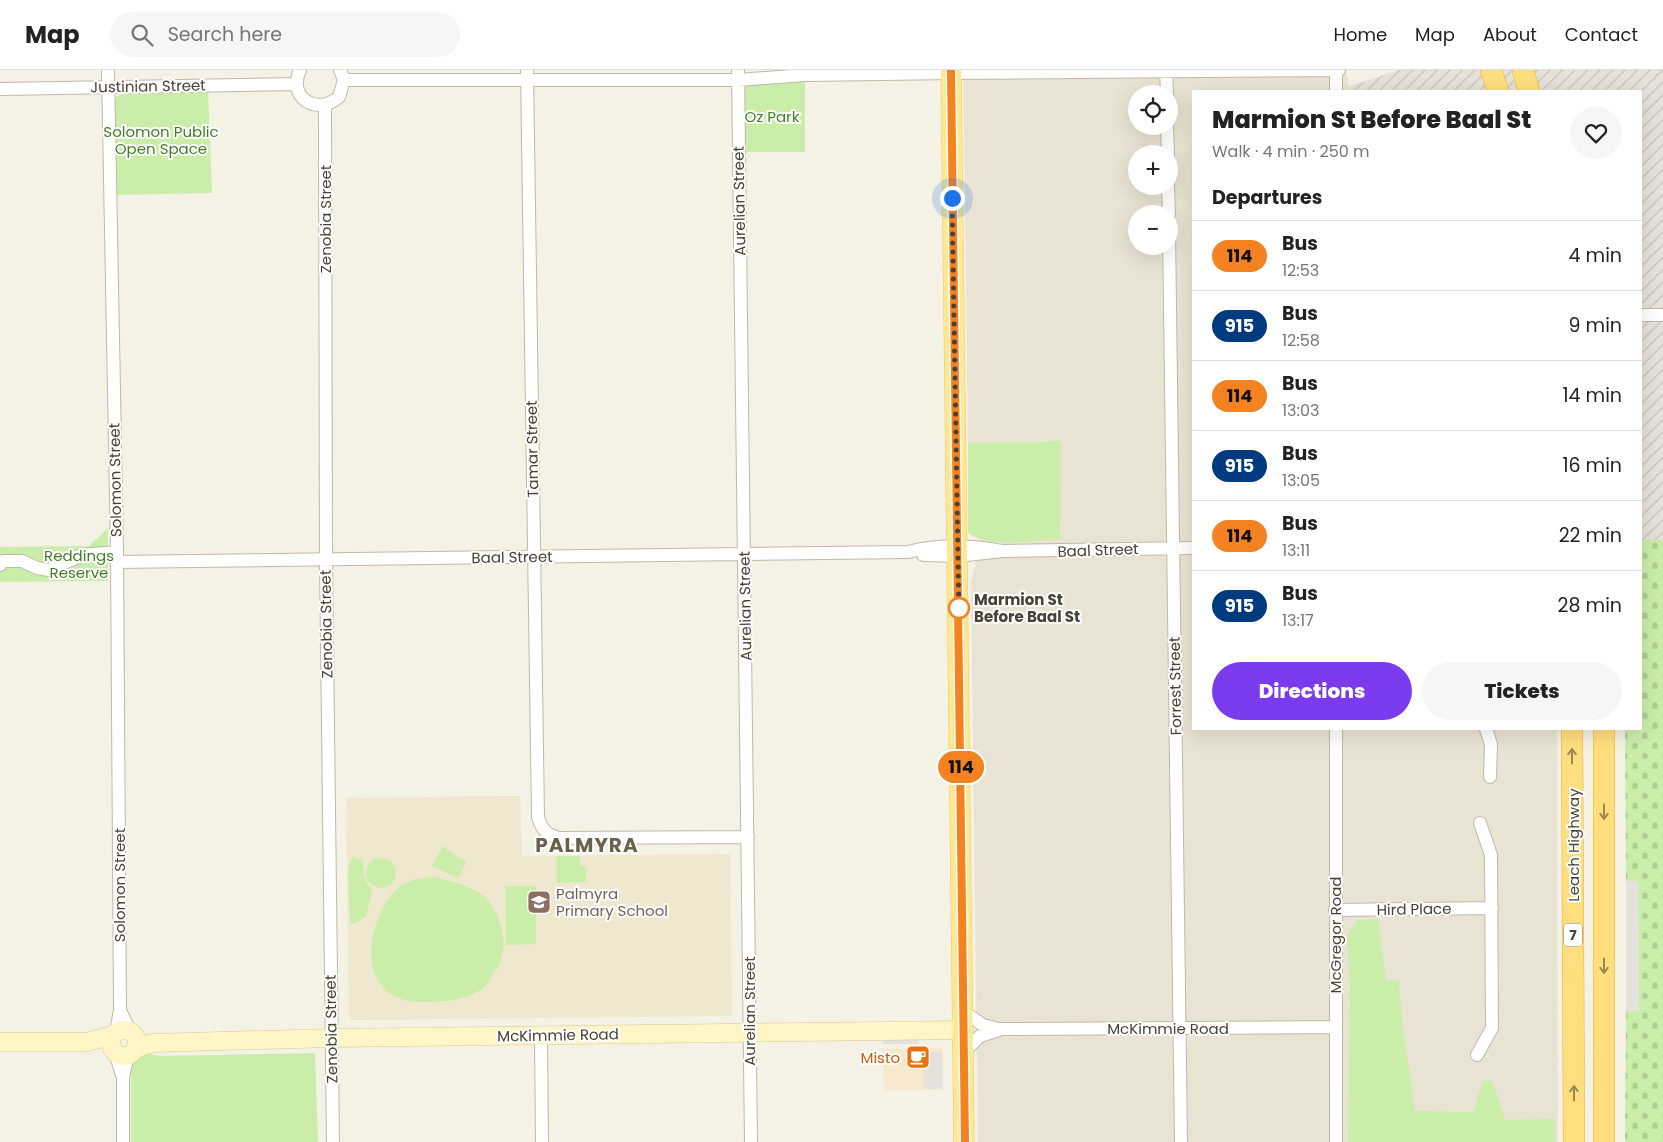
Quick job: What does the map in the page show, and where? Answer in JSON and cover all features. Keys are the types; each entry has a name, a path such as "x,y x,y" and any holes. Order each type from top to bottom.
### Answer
{"highway":[{"path":"1491,70 1498,90"},
{"path":"1523,70 1529,90"},
{"name":"Leach Highway","path":"1572,730 1574,1142"},
{"name":"Leach Highway","path":"1604,730 1604,1142"}],"main road":[{"path":"946,71 961,1024 955,1142"},
{"path":"961,1024 964,1052 964,1142"},
{"name":"McKimmie Road","path":"123,1042 750,1032 961,1024"},
{"path":"0,1042 123,1042"}],"street":[{"name":"Solomon Street","path":"108,70 123,1142"},
{"path":"300,70 296,84 303,99 316,106 325,106 339,97 342,75 805,75 946,71 1337,70 1336,90"},
{"path":"1166,70 1167,85"},
{"name":"Tamar Street","path":"527,75 538,817 542,828 549,836 560,838 748,837"},
{"name":"Aurelian Street","path":"738,75 750,1142"},
{"name":"Justinian Street","path":"0,89 296,84"},
{"name":"Zenobia Street","path":"325,106 326,560 333,1142"},
{"name":"Forrest Street","path":"1169,255 1181,1142"},
{"path":"1642,314 1663,315"},
{"name":"Baal Street","path":"0,565 3,561 22,561 37,568 49,570 82,555 326,560 908,552 920,555 980,547 1002,551 1192,548"},
{"name":"McGregor Road","path":"1336,730 1336,1142"},
{"path":"1486,730 1491,744 1490,778"},
{"path":"1477,1055 1492,1028 1491,855 1480,823"},
{"name":"Hird Place","path":"1335,910 1492,908"},
{"name":"McKimmie Road","path":"961,1024 983,1025 1002,1030"},
{"name":"McKimmie Road","path":"964,1052 980,1036 1002,1030 1335,1027"},
{"path":"541,1035 542,1142"}],"shaded area":[{"path":"963,70 1346,70 1350,90 1192,90 1192,730 1557,730 1558,1142 978,1142 971,581 975,567 977,539 992,542 1060,441 968,443"},
{"path":"1399,70 1663,70 1663,540 1642,540 1642,90 1350,90 1350,86"},
{"name":"Palmyra Primary School","path":"520,796 522,856 730,854 732,1016 349,1020 346,798"},
{"path":"1626,881 1638,881 1639,1010 1626,1011"},
{"path":"883,1036 919,1036 919,1044 883,1044"},
{"path":"940,1047 943,1049 943,1090 884,1090 883,1049"},
{"path":"923,1052 942,1052 943,1089 923,1089"}],"green space":[{"name":"Oz Park","path":"805,75 805,152 739,152 738,80"},
{"name":"Solomon Public Open Space","path":"208,89 212,193 115,195 113,107 115,98 124,92"},
{"path":"1061,441 1060,539 999,542 977,538 968,533 968,443"},
{"name":"Reddings Reserve","path":"108,528 108,581 0,582 0,547 89,546"},
{"path":"1642,540 1663,540 1663,1142 1625,1142 1626,1011 1639,1010 1638,881 1626,881 1625,730 1642,730"},
{"path":"442,846 466,862 458,878 432,866"},
{"path":"557,856 580,856 580,866 586,866 586,882 557,883"},
{"path":"353,857 363,860 364,876 372,892 366,917 353,924 350,922 348,873 350,861"},
{"path":"381,858 392,862 396,873 392,884 381,888 370,884 366,873 370,862"},
{"path":"435,877 473,889 485,898 500,922 503,951 501,960 490,980 470,996 436,1002 408,1001 388,992 379,982 373,970 371,956 375,926 388,900 400,886 409,881"},
{"path":"505,886 536,886 536,944 506,945"},
{"path":"1378,919 1386,980 1399,981 1402,1022 1415,1111 1473,1112 1483,1081 1492,1081 1505,1120 1555,1119 1555,1142 1348,1142 1350,992 1347,935 1357,920"},
{"path":"145,1053 159,1056 315,1053 318,1142 131,1142 131,1064 135,1063 139,1055"}],"bus line":[{"name":"114","path":"951,70 965,1142"}],"place":[{"name":"Marmion St Before Baal St","path":"959,608"},
{"name":"Palmyra Primary School","path":"539,902"},
{"name":"Misto","path":"918,1057"}],"district":[{"name":"PALMYRA","path":"587,845"}],"route":[{"path":"952,198 959,616 959,608"}]}
